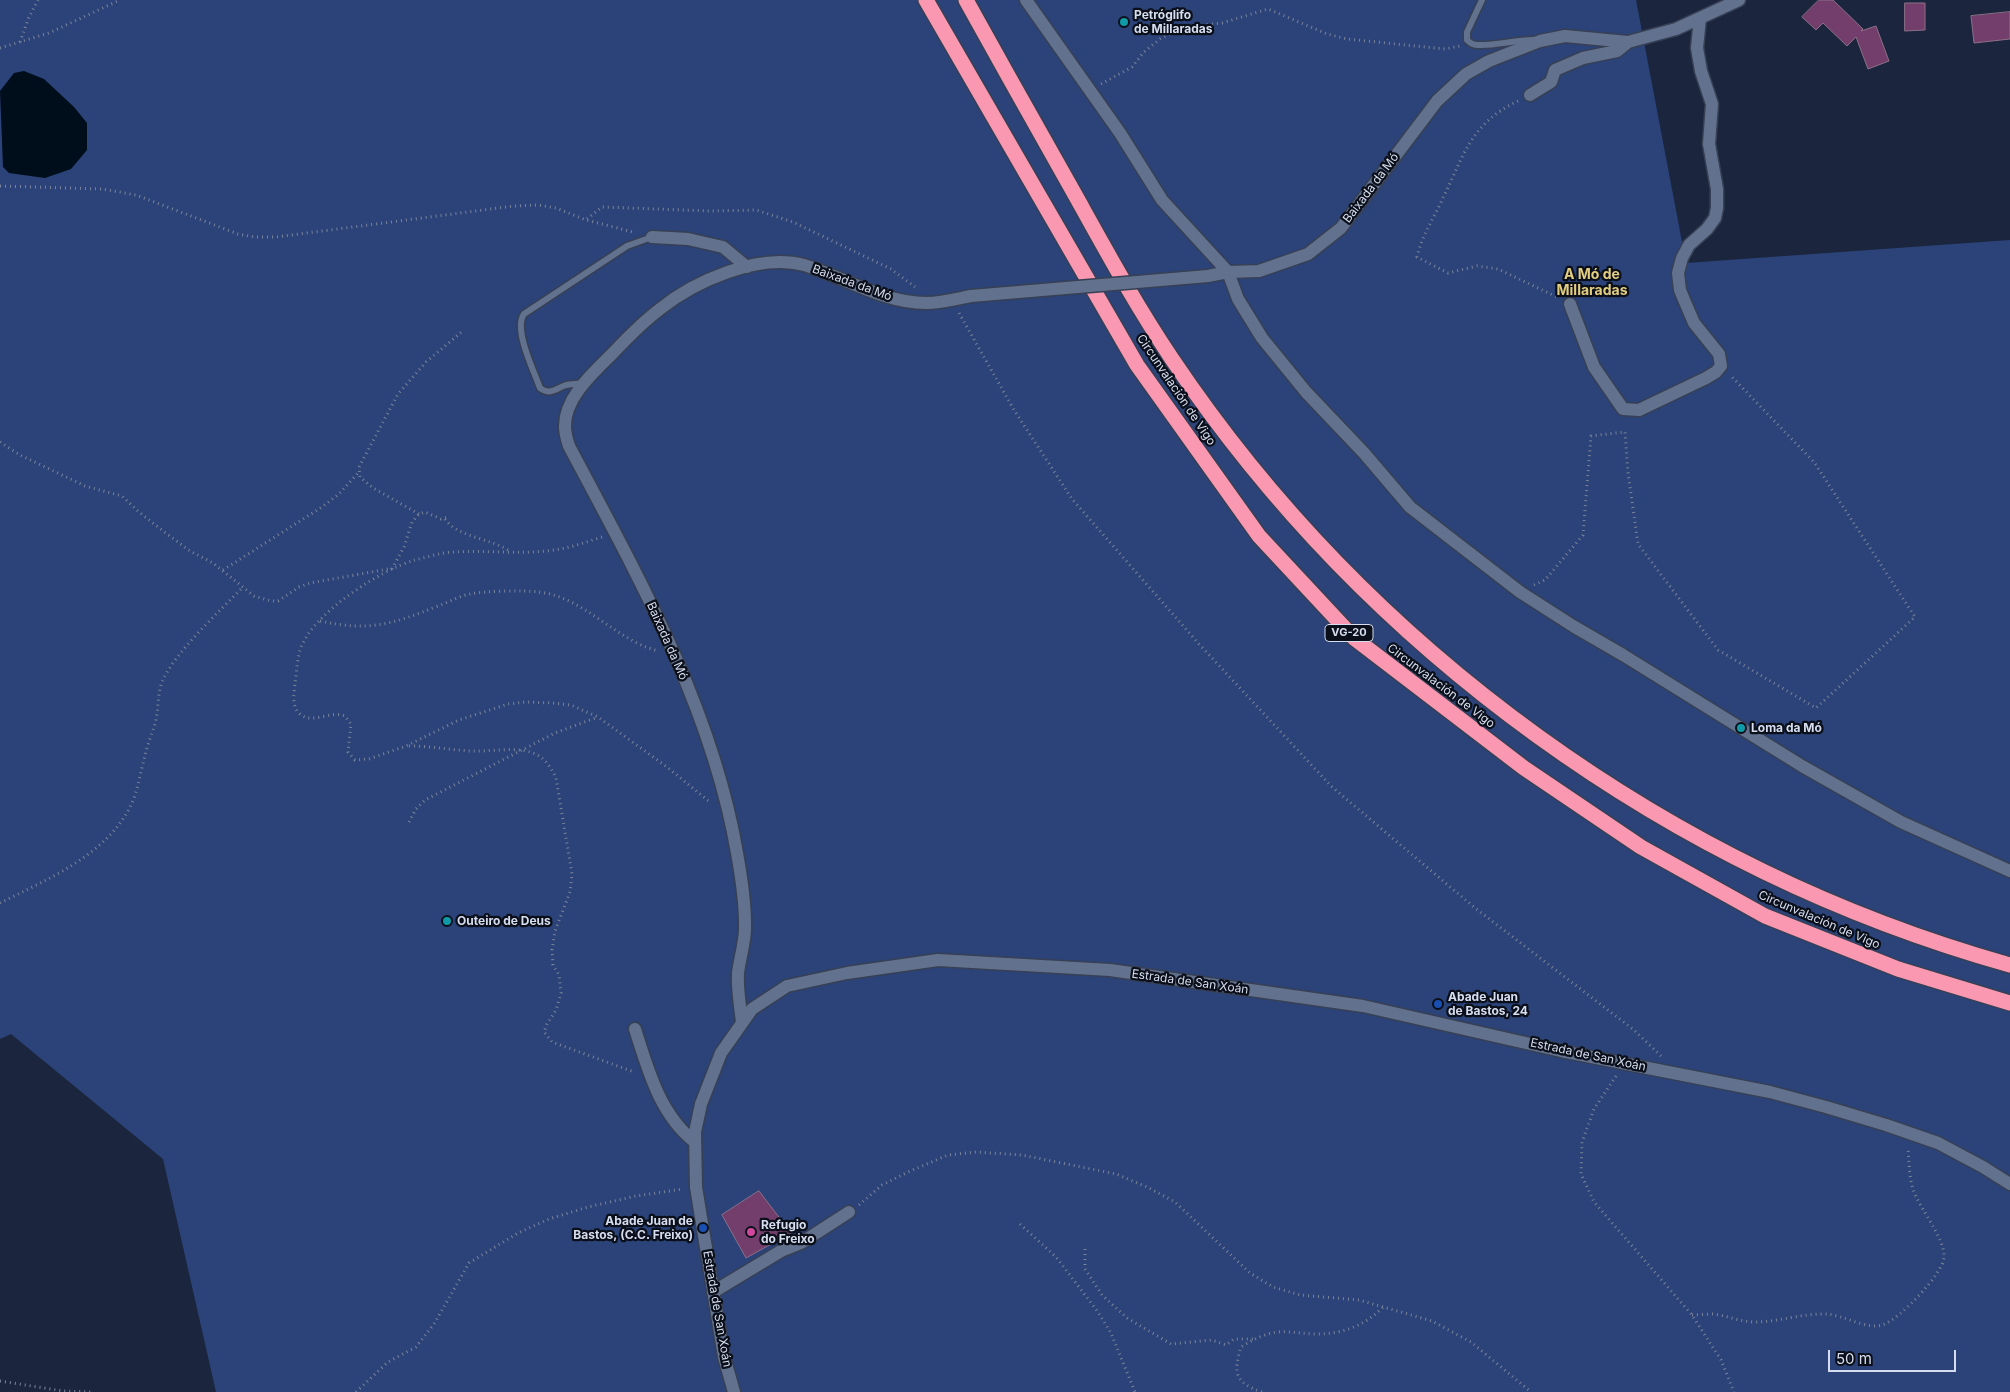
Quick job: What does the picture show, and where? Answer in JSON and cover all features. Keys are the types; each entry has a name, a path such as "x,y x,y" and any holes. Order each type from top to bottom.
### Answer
{"highway":[{"name":"Circunvalación de Vigo","path":"926,0 1137,365 1259,536 1354,638 1524,768 1641,846 1748,907 1765,916 1898,969 2010,1003"},
{"name":"Circunvalación de Vigo","path":"966,0 1138,307 1173,361 1227,434 1306,529 1354,580 1413,635 1474,688 1548,744 1683,830 1807,892 1923,938 2010,965"}],"street":[{"path":"1026,0 1120,133 1162,200 1228,272 1238,299 1262,338 1306,392 1364,453 1410,507 1520,592 1802,766 1901,822 2010,872"},
{"name":"Baixada da Mó","path":"742,1022 738,995 738,972 746,925 738,854 714,757 652,606 569,446 565,427 567,413 574,398 595,371 635,330 660,308 689,289 718,276 747,267 779,262 803,265 895,299 926,303 971,296 1208,276 1228,272 1260,271 1308,254 1341,228 1437,101 1466,74 1489,61 1540,40 1565,36 1628,42 1676,30 1738,0"},
{"path":"1570,304 1594,367 1623,409 1639,410 1706,378 1716,372 1721,366 1719,354 1694,323 1680,290 1678,273 1682,258 1689,245 1707,229 1715,218 1717,208 1717,190 1709,144 1712,104 1701,71 1697,48 1700,18"},
{"path":"1530,95 1551,82 1555,70 1583,58 1617,51 1628,42"},
{"path":"652,238 688,239 724,247 747,267"},
{"name":"Estrada de San Xoán","path":"734,1392 724,1357 696,1187 695,1132 704,1095 721,1053 752,1009 787,986 847,973 938,960 1110,970 1363,1006 1561,1051 1770,1092 1907,1132 1938,1143 2010,1184"},
{"path":"635,1029 651,1079 670,1117 683,1133 695,1142"},
{"path":"713,1292 781,1251 801,1243 849,1212"}],"lane":[{"path":"1482,0 1467,32 1467,40 1471,44 1540,40"},
{"path":"585,383 566,385 549,392 540,388 523,343 520,325 521,318 524,314 628,246 652,238"}],"path":[{"path":"20,42 29,17 38,0"},
{"path":"0,48 50,34 120,0"},
{"path":"1090,90 1132,67 1144,52 1160,39 1186,27 1222,23 1268,9 1327,34 1347,39 1446,49 1471,44"},
{"path":"1530,95 1500,110 1475,134 1459,161 1443,199 1421,240 1417,257 1448,273 1477,266 1498,269 1570,304"},
{"path":"0,186 102,190 136,195 238,234 255,237 276,237 514,206 538,205 556,208 586,220 652,238"},
{"path":"586,220 602,207 710,211 756,210 794,222 891,269 918,291"},
{"path":"952,300 1014,410 1072,499 1199,644 1331,786 1475,908 1634,1030 1680,1074"},
{"path":"223,570 322,507 339,494 358,473 364,457 398,394 426,362 464,330"},
{"path":"1520,592 1545,580 1583,535 1590,436 1624,432 1638,544 1718,650 1816,708 1916,617 1814,462 1721,366"},
{"path":"0,442 20,455 85,486 122,496 163,531 190,551 223,570 254,596 278,601 299,587 310,583 392,569"},
{"path":"358,473 373,488 419,514"},
{"path":"392,569 404,547 412,522 419,514 426,512 447,518 454,529 491,541 511,552"},
{"path":"613,530 585,543 556,550 454,552 412,561 392,569 346,597 305,638 301,648 294,706 299,714 308,718 335,714 345,716 352,724 348,752 356,760 369,759 406,746 459,720 508,704 525,702 571,705 598,717 667,767 710,803 728,808"},
{"path":"0,903 56,875 93,850 116,828 131,807 159,707 162,682 182,651 243,587"},
{"path":"320,621 354,627 375,626 397,622 469,594 538,592 563,598 640,644 673,654"},
{"path":"409,822 416,809 426,800 555,733 598,717"},
{"path":"406,746 435,746 472,751 522,750 541,757 550,767 556,778 572,874 570,892 554,931 552,950 553,965 559,975 561,993 556,1010 546,1024 544,1032 552,1042 651,1079"},
{"path":"1624,1062 1594,1109 1582,1142 1582,1174 1594,1202 1692,1315 1721,1360 1734,1392"},
{"path":"1692,1315 1714,1314 1752,1322 1776,1321 1813,1314 1828,1314 1842,1316 1871,1326 1882,1326 1894,1318 1916,1299 1942,1267 1945,1256 1941,1243 1913,1190 1909,1172 1907,1132"},
{"path":"849,1212 882,1185 948,1156 976,1152 1022,1155 1116,1174 1147,1186 1174,1202 1250,1273 1273,1288 1300,1295 1359,1300 1432,1321 1471,1342 1531,1392"},
{"path":"356,1392 388,1362 416,1347 434,1324 469,1263 518,1233 549,1219 588,1207 636,1196 696,1187"},
{"path":"1020,1224 1056,1257 1098,1312 1112,1333 1134,1392"},
{"path":"1085,1249 1085,1269 1102,1295 1127,1318 1171,1344 1212,1340 1226,1344 1234,1339 1255,1339"},
{"path":"1262,1392 1244,1384 1238,1376 1236,1368 1241,1347 1255,1339 1275,1332 1317,1334 1350,1329 1372,1319 1384,1306"},
{"path":"0,1381 63,1392 92,1392"}],"shaded area":[{"path":"0,0 1636,0 1686,263 2010,240 2010,1392 216,1392 163,1159 11,1034 0,1039"},
{"path":"24,71 44,79 74,107 87,123 87,150 71,169 45,178 9,173 3,167 0,91 14,73"}],"building":[{"path":"1819,0 1833,0 1863,29 1861,31 1876,26 1889,61 1868,69 1856,37 1847,46 1823,23 1816,30 1802,17"},
{"path":"1905,3 1925,3 1925,30 1905,31"},
{"path":"2010,12 2010,39 1974,43 1971,16"},
{"path":"759,1191 791,1233 746,1258 722,1215"}],"place":[{"name":"Petróglifo de Millaradas","path":"1124,22"},
{"name":"Loma da Mó","path":"1741,728"},
{"name":"Outeiro de Deus","path":"447,921"},
{"name":"Abade Juan de Bastos, 24","path":"1438,1004"},
{"name":"Abade Juan de Bastos, (C.C. Freixo)","path":"703,1228"},
{"name":"Refugio do Freixo","path":"751,1232"}],"district":[{"name":"A Mó de Millaradas","path":"1592,284"}]}
